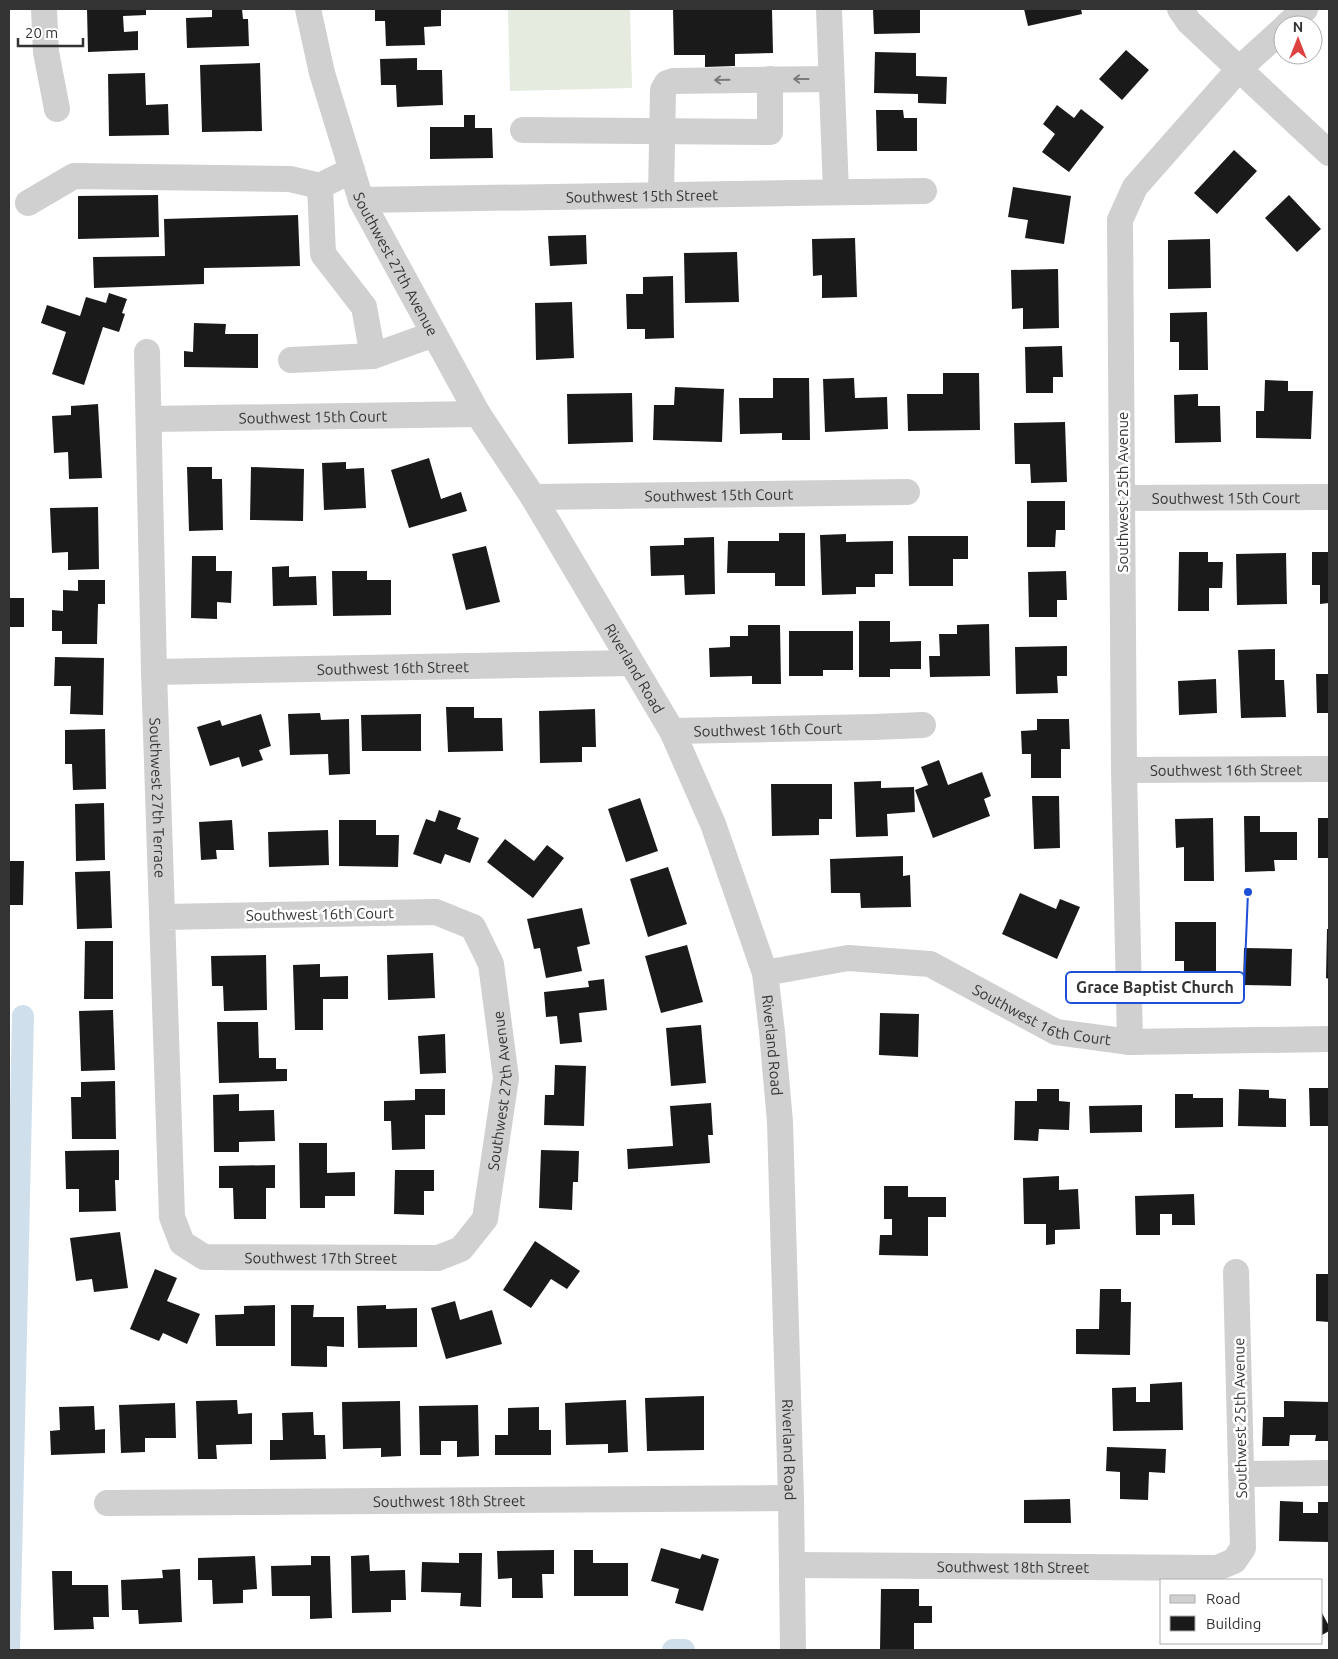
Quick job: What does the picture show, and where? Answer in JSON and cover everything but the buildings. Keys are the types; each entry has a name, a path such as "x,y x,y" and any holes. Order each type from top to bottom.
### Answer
{"street":[{"path":"44,9 46,52 57,109"},
{"name":"Southwest 27th Avenue","path":"308,9 322,72 361,200 478,414 533,497"},
{"path":"829,9 836,192"},
{"path":"1180,9 1189,22 1329,153"},
{"name":"Southwest 25th Avenue","path":"1130,1042 1124,770 1120,220 1135,187 1239,69 1273,38"},
{"path":"523,130 770,132 770,79"},
{"path":"661,195 664,90 667,83 673,81 831,79"},
{"path":"28,203 74,176 290,179 320,186 352,170"},
{"path":"320,186 323,254 364,307 373,356"},
{"name":"Southwest 15th Street","path":"361,200 924,191"},
{"path":"291,360 373,356 434,334"},
{"name":"Southwest 27th Terrace","path":"147,352 154,672 172,1217 182,1243"},
{"name":"Southwest 15th Court","path":"148,419 478,414"},
{"name":"Southwest 15th Court","path":"533,497 906,492"},
{"name":"Riverland Road","path":"533,497 672,731 713,824 765,973 780,1122 791,1498 793,1650"},
{"name":"Southwest 15th Court","path":"1122,498 1329,497"},
{"name":"Southwest 16th Street","path":"154,672 631,663"},
{"name":"Southwest 16th Court","path":"672,731 874,728 923,725"},
{"name":"Southwest 16th Street","path":"1124,770 1329,769"},
{"name":"Southwest 16th Court","path":"163,918 436,912 473,927"},
{"name":"Southwest 27th Avenue","path":"461,1249 485,1219 506,1078 491,964 473,927"},
{"name":"Southwest 16th Court","path":"765,973 848,958 930,964 1056,1032 1130,1042 1329,1039"},
{"name":"Southwest 17th Street","path":"182,1243 204,1257 438,1258 461,1249"},
{"name":"Southwest 25th Avenue","path":"1234,1561 1243,1548 1236,1272"},
{"path":"1241,1474 1329,1473"},
{"name":"Southwest 18th Street","path":"107,1503 791,1498"},
{"name":"Southwest 18th Street","path":"792,1566 1218,1568 1234,1561"}],"shaded area":[{"path":"508,9 630,9 632,88 510,91"}],"waterway":[{"path":"9,1650 23,1016"},
{"path":"673,1650 684,1650"}],"place":[{"name":"Grace Baptist Church","path":"1248,892"}]}
